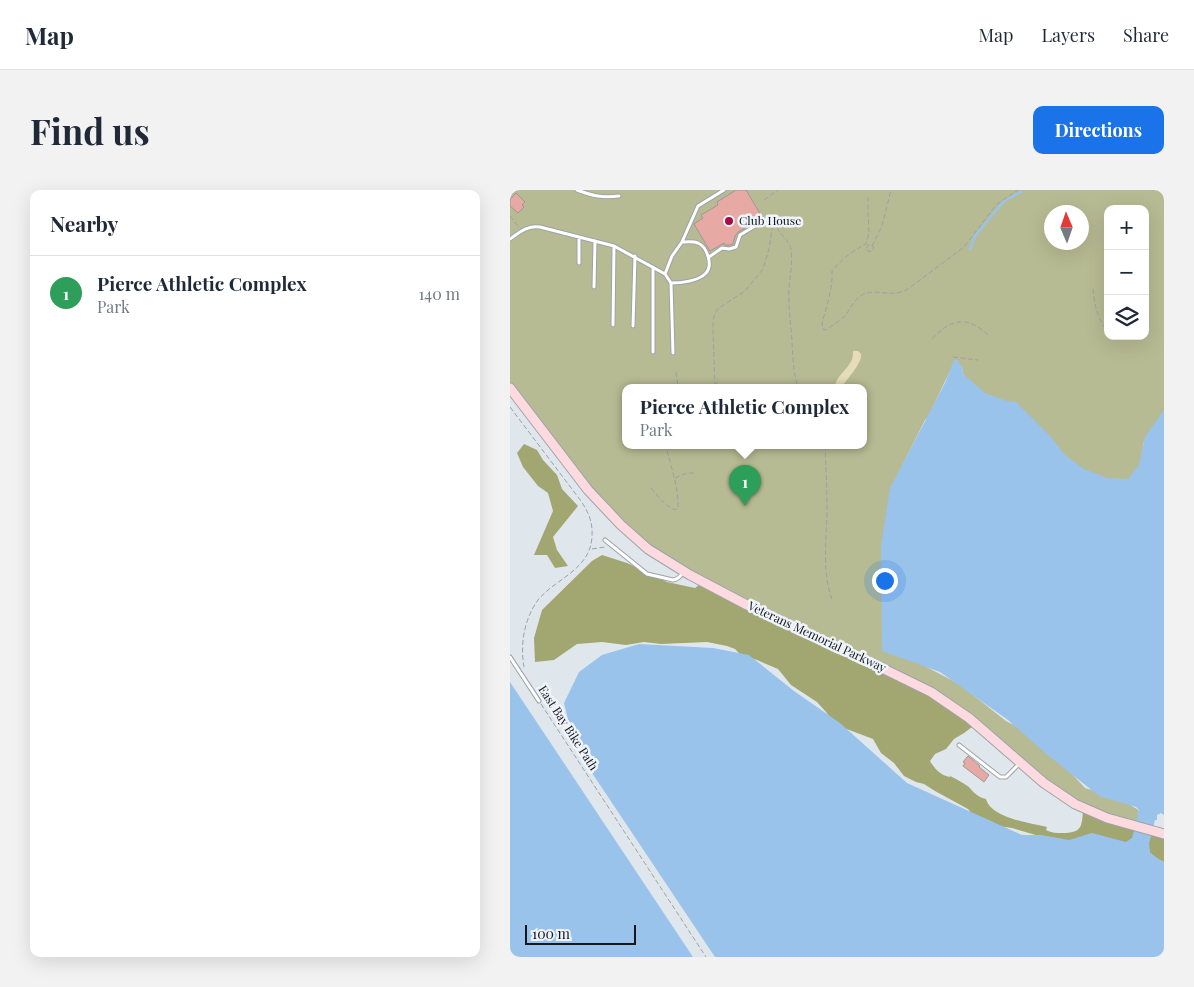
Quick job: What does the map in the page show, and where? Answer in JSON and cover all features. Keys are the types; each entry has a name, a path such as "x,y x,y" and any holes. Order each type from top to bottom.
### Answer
{"main road":[{"name":"Veterans Memorial Parkway","path":"510,388 599,504 639,541 683,571 747,605 930,692 969,718 1044,783 1075,804 1107,818 1161,833"}],"lane":[{"path":"577,190 601,197 619,196"},
{"path":"665,274 672,256 682,242 698,206 724,190"},
{"path":"709,258 722,248 736,247 740,235 768,218"},
{"path":"510,239 529,226 534,226 614,246 665,274 671,283 673,353"},
{"path":"579,237 579,264"},
{"path":"594,241 594,287"},
{"path":"671,283 697,278 706,274 709,267 709,258 705,250 698,243 682,242"},
{"path":"612,325 614,246"},
{"path":"634,326 635,256"},
{"path":"652,267 653,352"},
{"path":"605,540 647,574 673,580 680,576 683,571"},
{"path":"510,657 539,701"},
{"path":"959,745 1000,777 1009,776 1021,762"}],"path":[{"path":"764,200 778,190"},
{"path":"868,197 869,233 866,244 867,250 870,252 873,250 872,246 882,226 891,190"},
{"path":"866,244 846,256 832,271 822,324 823,329 826,330 844,316 860,295 869,292 895,294 908,290 964,247 996,206 1018,190"},
{"path":"510,216 522,230"},
{"path":"716,384 713,330 715,313 719,308 745,291 763,269 773,223"},
{"path":"778,226 778,230 786,238 792,256 789,317 797,384"},
{"path":"867,246 872,246"},
{"path":"1093,289 1095,306 1099,319 1104,326"},
{"path":"932,339 949,324 959,322 969,323 980,328 990,338"},
{"path":"953,357 978,360"},
{"path":"676,372 678,384"},
{"path":"510,407 575,492 586,508 592,523 591,549 588,554 578,567 543,595 533,608 526,624 522,643 525,672"},
{"path":"651,488 665,503 675,510 678,508 674,478 667,449"},
{"path":"825,449 827,485 826,571 828,588 833,602"},
{"path":"674,478 687,473 695,473"},
{"path":"591,549 611,545"},
{"name":"East Bay Bike Path","path":"539,701 706,957"}],"green space":[{"path":"510,190 1164,190 1164,411 1144,441 1139,471 1133,481 1093,478 989,402 963,374 962,367 950,371 898,474 919,663 959,684 1006,721 1022,729 1061,762 1085,788 1118,798 1137,809 1140,812 1139,825 1083,809 966,716 666,559 597,499 510,386"},
{"path":"524,444 537,450 543,460 557,475 562,489 578,506 553,537 557,550 568,566 555,568 547,555 534,555 553,511 548,493 538,486 523,467 517,453"},
{"path":"602,555 627,563 667,582 695,588 704,581 887,671 976,724 954,739 946,749 935,754 930,761 941,773 953,777 986,799 995,811 1012,819 1047,827 1046,830 1052,832 1069,833 1080,828 1083,809 1137,827 1134,843 1070,845 1012,828 997,826 976,818 968,809 924,784 904,776 894,763 881,753 873,739 844,728 833,721 817,702 791,685 778,669 741,655 735,649 727,646 707,642 661,644 644,642 626,645 602,642 577,644 554,660 535,662 534,638 542,610 592,561"},
{"path":"1153,833 1164,836 1164,862 1150,853 1149,843"}],"sand":[{"path":"853,351 858,351 861,354 854,371 843,384 836,384 852,360"}],"water":[{"path":"954,360 958,360 962,366 963,374 985,393 1007,401 1016,402 1050,436 1065,455 1084,469 1107,478 1128,479 1139,465 1145,437 1164,410 1164,815 1161,813 1157,815 1149,843 1150,853 1164,862 1164,957 715,957 590,770 571,732 564,703 579,672 602,655 639,644 713,648 749,655 794,691 840,723 907,783 1022,835 1041,835 1069,840 1092,833 1126,842 1132,838 1139,810 1136,807 1099,796 1008,720 940,672 882,651 881,546 890,488 945,383"},
{"path":"510,682 693,957 510,957"}],"building":[{"name":"Club House","path":"736,190 746,190 762,217 738,232 733,244 725,245 724,243 710,251 694,224 703,218 701,215 718,205 717,202"},
{"path":"516,193 525,202 522,205 524,207 518,213 510,206 510,200"},
{"path":"968,756 989,775 984,782 963,766 965,763 963,762"}],"waterway":[{"path":"970,249 975,236 1004,201 1021,192"}],"place":[{"name":"Club House","path":"729,221"},
{"name":"Pierce Athletic Complex","path":"745,506"}]}
